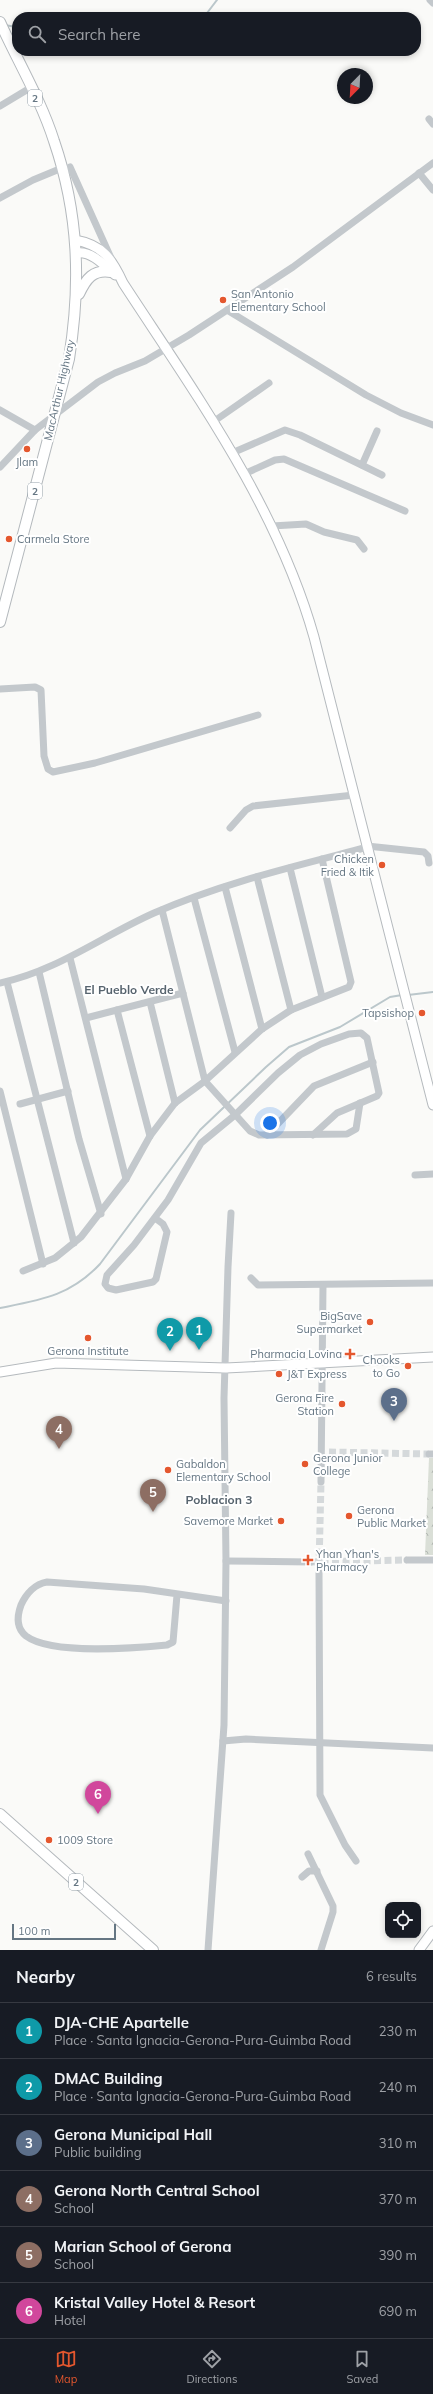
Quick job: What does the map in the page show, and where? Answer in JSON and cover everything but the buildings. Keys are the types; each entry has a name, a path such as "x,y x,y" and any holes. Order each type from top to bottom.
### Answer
{"highway":[{"name":"MacArthur Highway","path":"2,26 12,48"},
{"name":"MacArthur Highway","path":"0,622 69,360 76,299 77,253 66,167 46,119 16,56"},
{"path":"76,299 90,276 97,272 111,272"},
{"name":"2","path":"0,1814 153,1950"}],"main road":[{"path":"75,240 86,242 102,251 112,260 123,283 232,453 272,526 298,589 311,626 433,1105"},
{"path":"77,253 81,252 96,259 123,283"},
{"path":"0,1372 56,1363 226,1368 433,1357"},
{"path":"419,1950 433,1931"}],"street":[{"path":"430,0 433,3"},
{"path":"0,106 30,88"},
{"path":"0,467 35,430 98,382 166,350 293,267 433,163"},
{"path":"0,198 66,167 112,260"},
{"path":"419,173 433,190"},
{"path":"227,310 366,395 401,413 433,425"},
{"path":"213,422 269,383"},
{"path":"0,410 35,430"},
{"path":"232,453 285,430 300,435 382,475"},
{"path":"362,465 377,431"},
{"path":"244,474 275,460 284,459 405,511"},
{"path":"272,526 306,524 324,532 357,540 364,549"},
{"path":"0,689 35,687 41,690 44,756 48,769 53,772 95,763 258,716"},
{"path":"230,828 246,810 253,806 354,795"},
{"path":"74,1244 3,982 39,972 70,958 162,910 257,877 368,846 424,852 428,856 429,863"},
{"path":"22,1271 43,1264 62,1254 74,1244 100,1214 126,1179 150,1136 175,1103 205,1081 262,1028 291,1010 351,984 322,859"},
{"path":"290,868 322,997"},
{"path":"257,877 291,1010"},
{"path":"225,887 262,1028"},
{"path":"194,898 235,1052"},
{"path":"162,910 205,1081 252,1133 267,1135 313,1135 352,1132 357,1126 360,1103"},
{"path":"70,958 126,1179"},
{"path":"39,972 100,1214"},
{"path":"86,1018 183,993"},
{"path":"150,1002 175,1103"},
{"path":"117,1010 150,1136"},
{"path":"155,1218 165,1226 167,1232 156,1279 153,1282 116,1290 108,1288 105,1284 107,1275 155,1218 174,1191 199,1146 233,1113 300,1055 321,1044 349,1034 361,1033 368,1038 379,1093 337,1113 313,1135"},
{"path":"267,1135 314,1086 373,1062"},
{"path":"0,1091 3,1116 43,1264"},
{"path":"20,1104 68,1091"},
{"path":"415,1175 433,1174"},
{"path":"208,1950 223,1741 226,1601 224,1398 231,1213"},
{"path":"251,1278 258,1285 433,1283"},
{"path":"320,1482 323,1285"},
{"path":"321,1452 330,1452"},
{"path":"407,1560 433,1560"},
{"path":"226,1561 311,1562"},
{"path":"319,1570 321,1800 356,1861"},
{"path":"177,1595 173,1639 170,1645 121,1648 56,1645 29,1638 22,1632 18,1622 19,1611 25,1598 34,1588 45,1582 144,1589 226,1601"},
{"path":"223,1741 246,1739 433,1748"},
{"path":"308,1854 333,1909 321,1950"},
{"path":"302,1878 308,1871 317,1871"}],"green space":[{"path":"429,1458 433,1458 433,1555 425,1555"}],"waterway":[{"path":"208,12 217,0"},
{"path":"4,25 12,26"},
{"path":"408,995 433,992"},
{"path":"0,1308 54,1295 66,1290 89,1275 100,1264 200,1130 266,1067 289,1047 340,1027 390,997 402,995"}],"tunnel":[{"path":"329,1452 429,1454"},
{"path":"319,1566 321,1482"},
{"path":"311,1562 407,1560"}],"place":[{"name":"San Antonio Elementary School","path":"223,300"},
{"name":"Jlam","path":"27,449"},
{"name":"Carmela Store","path":"9,539"},
{"name":"Chicken Fried & Itik","path":"382,865"},
{"name":"Tapsishop","path":"422,1013"},
{"name":"BigSave Supermarket","path":"370,1322"},
{"name":"Gerona Institute","path":"88,1338"},
{"name":"DJA-CHE Apartelle","path":"199,1350"},
{"name":"DMAC Building","path":"170,1351"},
{"name":"Pharmacia Lovina","path":"350,1354"},
{"name":"Chooks to Go","path":"408,1366"},
{"name":"J&T Express","path":"279,1374"},
{"name":"Gerona Fire Station","path":"342,1404"},
{"name":"Gerona Municipal Hall","path":"394,1421"},
{"name":"Gerona North Central School","path":"59,1449"},
{"name":"Gerona Junior College","path":"305,1464"},
{"name":"Gabaldon Elementary School","path":"168,1470"},
{"name":"Marian School of Gerona","path":"153,1512"},
{"name":"Gerona Public Market","path":"349,1516"},
{"name":"Savemore Market","path":"281,1521"},
{"name":"Yhan Yhan's Pharmacy","path":"308,1560"},
{"name":"Kristal Valley Hotel & Resort","path":"98,1814"},
{"name":"1009 Store","path":"49,1840"}],"district":[{"name":"El Pueblo Verde","path":"129,989"},
{"name":"Poblacion 3","path":"219,1499"}]}
